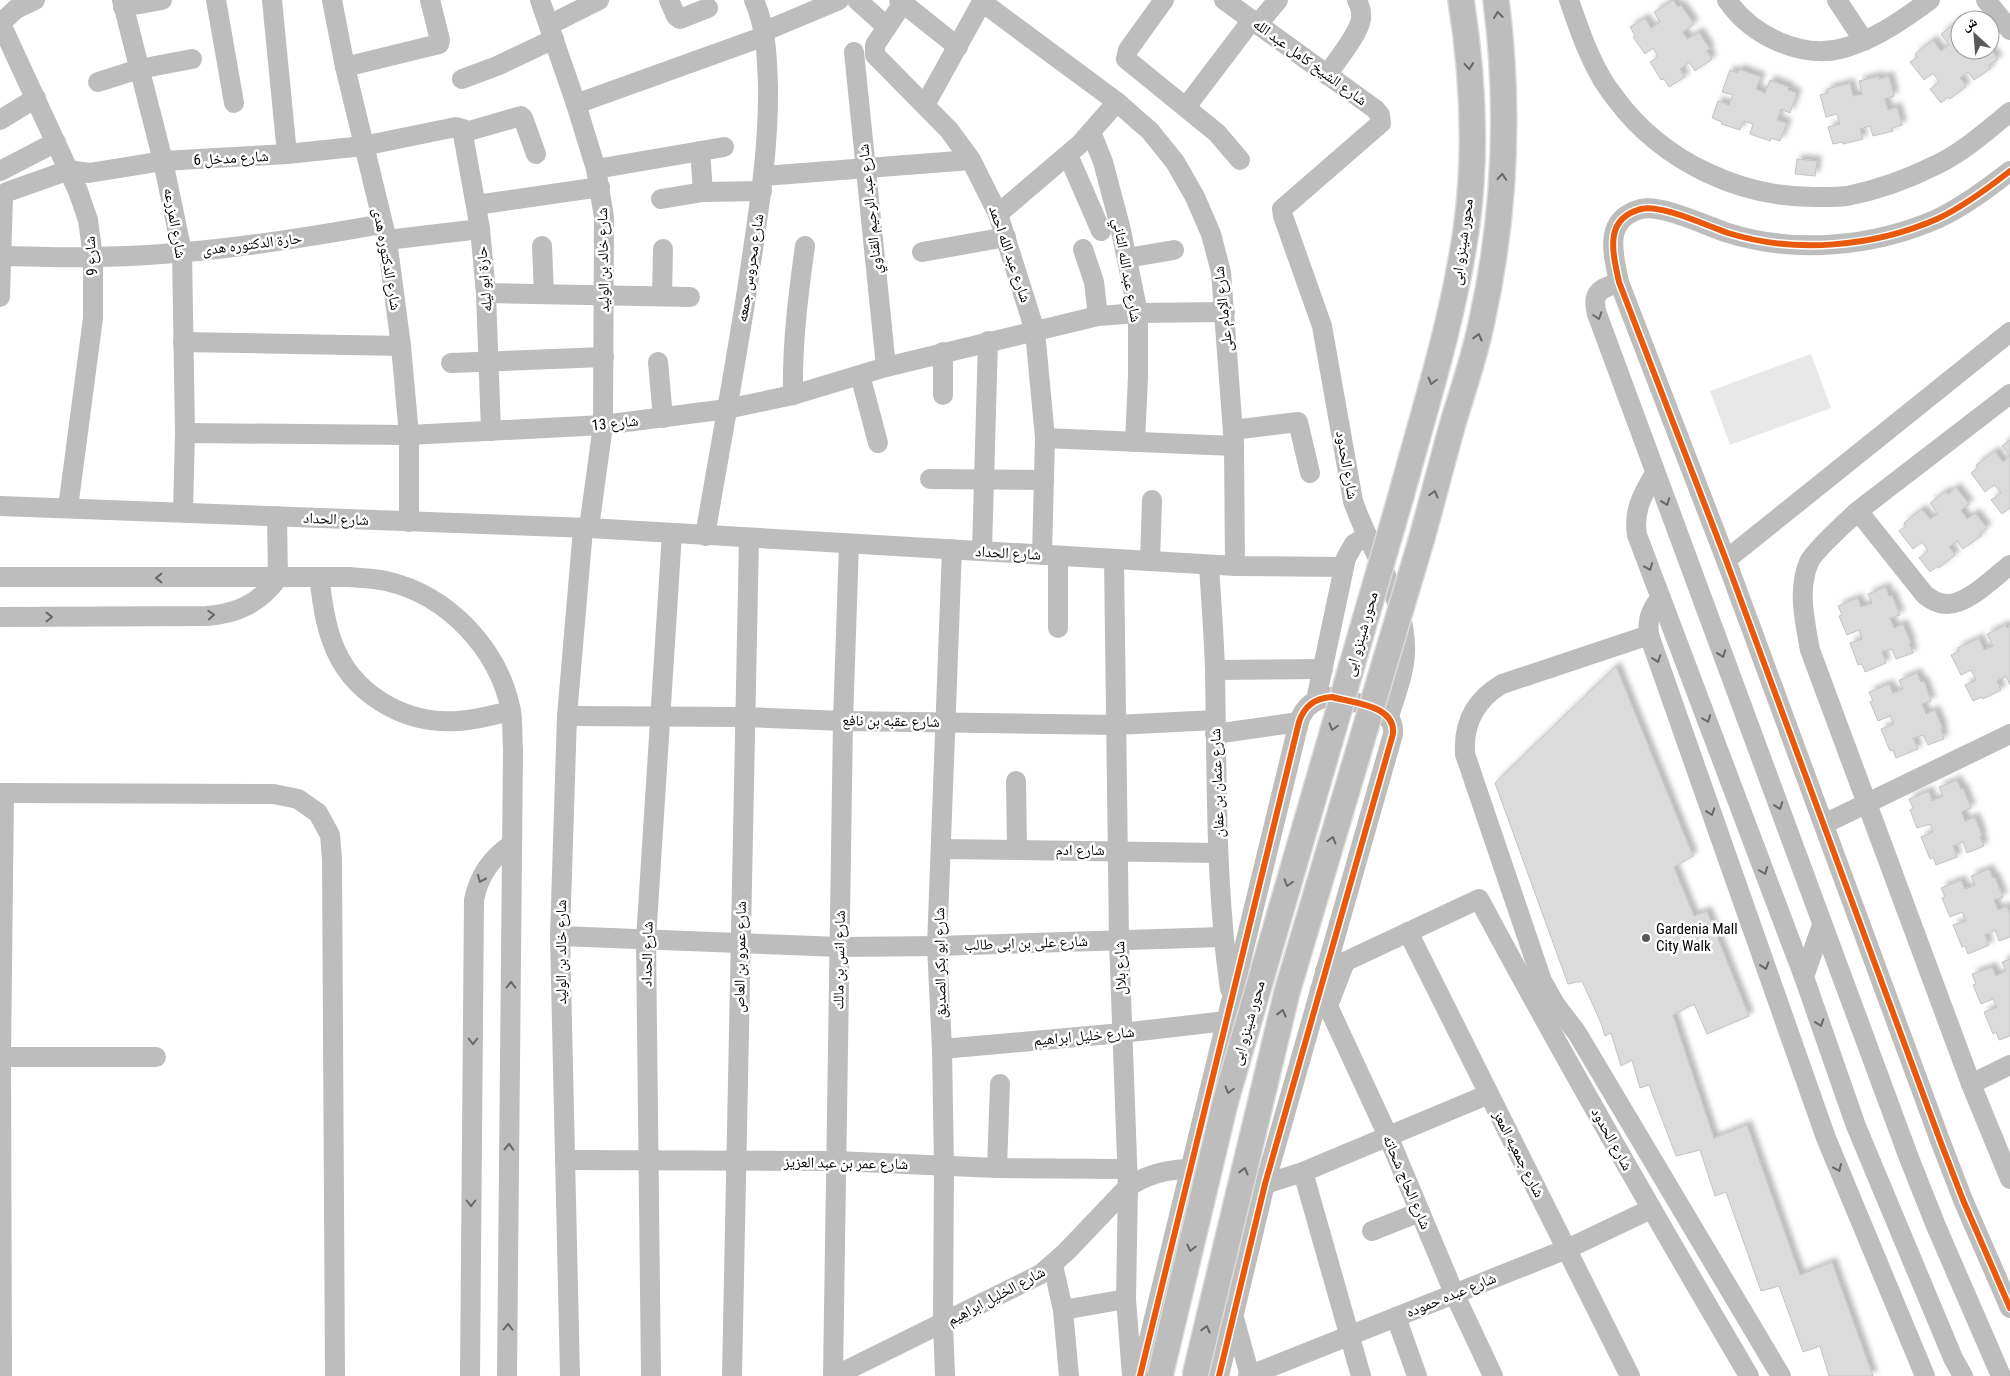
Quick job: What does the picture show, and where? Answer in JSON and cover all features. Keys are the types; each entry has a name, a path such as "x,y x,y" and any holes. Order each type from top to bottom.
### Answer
{"main road":[{"name":"محور شينزو ابى","path":"1160,1376 1226,1103 1311,804 1402,496 1455,292 1466,230 1472,166 1472,103 1467,40 1461,0"},
{"name":"محور شينزو ابى","path":"1195,1376 1287,992 1421,541 1481,326 1498,227 1503,177 1504,77 1496,0"}],"street":[{"path":"0,23 16,9 35,0"},
{"path":"122,3 162,0"},
{"path":"216,0 234,103"},
{"path":"272,0 287,154"},
{"name":"شارع الدكتوره هدى","path":"332,0 363,146 385,232 401,346 409,435 409,522"},
{"path":"345,67 439,44 440,40 430,0"},
{"name":"شارع خالد بن الوليد","path":"540,0 576,104 598,178 604,217 603,425 586,528 567,716 560,936 570,1376"},
{"path":"462,79 497,66 599,0"},
{"path":"669,0 676,16 680,19 708,8"},
{"name":"شارع محروس جمعه","path":"705,536 763,184 768,106 765,33 762,18 754,0"},
{"path":"576,104 765,33 839,0"},
{"path":"857,0 887,27"},
{"path":"1164,0 1128,50 1126,59 1217,133 1240,160"},
{"name":"شارع الشيخ كامل عبد الله","path":"1224,0 1375,109 1380,115 1381,122 1282,209"},
{"path":"1186,107 1255,22 1278,0"},
{"path":"1327,75 1358,28 1361,18 1357,0"},
{"path":"1569,0 1580,32 1601,78 1630,117 1664,148 1707,174 1752,189 1798,197 1845,196 1894,184 1938,164 1978,138 2010,112"},
{"path":"1727,0 1734,10 1752,27 1772,39 1795,47 1818,51 1842,49 1864,41 1897,24 1930,0"},
{"path":"1837,0 1864,41"},
{"path":"1986,0 2010,30"},
{"path":"925,105 982,1"},
{"name":"شارع الإمام على","path":"982,1 1117,102 1150,131 1175,162 1195,197 1211,234 1221,272 1234,438 1235,566"},
{"path":"901,2 958,47"},
{"name":"شارع عبد الله احمد","path":"901,2 875,45 875,55 948,130 971,160 998,214 1035,331 1045,438 1044,480 1058,628"},
{"name":"شارع المزرعه","path":"122,3 163,161 182,252 185,433 183,512"},
{"name":"شارع 9","path":"0,23 78,191 88,220 93,257 93,318 68,508"},
{"name":"شارع عبد الرحيم القناوي","path":"854,52 886,367"},
{"path":"98,82 139,69 192,58"},
{"path":"0,120 36,98"},
{"path":"998,214 1068,154 1091,132 1117,102"},
{"name":"شارع مدخل 6","path":"0,298 2,199 5,194 68,170 89,173 163,161 287,154 363,146 456,127 469,131 521,116 536,154"},
{"name":"حارة ابو ليله","path":"462,129 480,229 490,361 491,432"},
{"name":"شارع عبد الله الثاني","path":"1091,132 1112,194 1138,313 1135,442"},
{"path":"0,171 56,142"},
{"path":"476,205 598,178 700,151 724,147"},
{"path":"700,151 703,192"},
{"path":"1068,154 1101,230"},
{"path":"661,199 866,168 971,160"},
{"path":"2010,171 1979,195 1937,218 1891,235 1843,244 1794,244 1757,240 1716,229 1662,210 1642,208 1623,217 1614,232 1612,250 1619,282 1726,560 1963,1200 2010,1308"},
{"name":"شارع الحدود","path":"1282,209 1322,326 1350,489 1357,513 1396,600 1404,635 1403,671 1389,717"},
{"name":"حارة الدكتوره هدى","path":"1,256 93,257 182,252 297,238 385,232 480,229"},
{"path":"922,252 1006,237"},
{"path":"542,246 544,294"},
{"path":"793,395 792,356 805,246"},
{"path":"662,296 663,249"},
{"path":"1083,249 1094,282 1098,316"},
{"path":"1127,258 1174,250"},
{"path":"1619,282 1596,294 1595,307 1822,925 1929,1209 2002,1376"},
{"path":"486,293 690,297"},
{"name":"شارع 13","path":"185,433 409,435 603,425 664,418 727,409 793,395 943,352 1098,316 1138,313 1225,312"},
{"path":"1726,560 2010,332"},
{"path":"982,551 988,341"},
{"path":"183,342 401,346"},
{"path":"943,352 943,395"},
{"path":"451,363 604,357"},
{"path":"658,362 664,418"},
{"path":"860,376 878,443"},
{"path":"2010,394 1858,511 1810,561 1802,595 1810,650 1971,1084 2010,1179"},
{"path":"1045,438 1135,442 1234,438 1298,422 1310,473"},
{"path":"1655,473 1639,501 1635,524 1638,540 1804,977 1856,1126 1953,1358 1963,1376"},
{"path":"930,479 1044,480"},
{"path":"1150,561 1152,500"},
{"name":"شارع الحداد","path":"0,506 586,528 1210,565 1344,567"},
{"path":"1858,511 1925,596 1935,602 1958,603 1969,597 2010,564"},
{"path":"0,617 218,615 236,611 252,604 271,588 278,578 277,516"},
{"name":"شارع الحداد","path":"651,1376 646,940 672,534"},
{"path":"1316,700 1344,567 1349,551 1360,539 1367,536"},
{"name":"شارع عمرو بن العاص","path":"732,1376 749,538"},
{"name":"شارع انس بن مالك","path":"834,1376 836,1161 849,544"},
{"name":"شارع ابو بكر الصديق","path":"945,1376 943,1324 944,1166 942,1049 936,946 952,549"},
{"name":"شارع بلال","path":"1114,559 1119,940 1127,1178 1126,1299 1132,1376"},
{"name":"شارع عثمان بن عفان","path":"1210,565 1215,670 1218,853 1222,937 1231,1000"},
{"path":"0,577 348,577 386,581 422,594 454,614 480,642 500,675 511,711 513,749 507,1376"},
{"path":"319,577 327,627 332,643 349,672 372,696 404,713 422,719 440,721 476,719 511,711"},
{"path":"1661,598 1650,614 1649,635 1826,1138 1924,1376"},
{"path":"1649,635 1502,684 1490,691 1472,713 1466,726 1464,754 1542,982 1555,1004 1578,1034 1781,1376"},
{"path":"1215,670 1323,669"},
{"path":"1140,1376 1299,722 1304,709 1316,700 1332,697 1380,710 1392,722 1393,734 1325,989 1265,1184 1219,1376"},
{"name":"شارع عقبه بن نافع","path":"567,716 746,716 844,721 1215,727 1299,722"},
{"path":"1824,824 2010,734"},
{"path":"1016,781 1017,849"},
{"path":"2,1376 0,1057 2,792 274,794 298,799 318,813 330,835 332,859 335,1376"},
{"path":"470,1376 474,900 480,878 486,868 502,850 512,844"},
{"name":"شارع ادم","path":"941,849 1118,850 1218,853"},
{"name":"شارع الحدود","path":"1408,932 1479,899 1526,987 1651,1209 1748,1376"},
{"path":"1804,977 1822,925"},
{"path":"1325,989 1345,962 1408,932"},
{"name":"شارع جمعيه المعز","path":"1408,932 1630,1376"},
{"name":"شارع على بن ابى طالب","path":"560,936 840,947 936,946 1222,937"},
{"path":"1325,989 1345,962"},
{"name":"شارع الحاج شحاته","path":"1325,989 1454,1293 1493,1376"},
{"name":"شارع خليل ابراهيم","path":"942,1049 1122,1033 1226,1021"},
{"path":"0,1057 156,1057"},
{"path":"1971,1084 2010,1065"},
{"path":"997,1168 1000,1084"},
{"path":"1265,1184 1304,1172 1489,1094"},
{"path":"1826,1138 1856,1126"},
{"name":"شارع عمر بن عبد العزيز","path":"565,1160 836,1161 997,1168 1127,1178"},
{"name":"شارع الخليل ابراهيم","path":"834,1376 1028,1281 1053,1265 1127,1178 1139,1180 1164,1170 1190,1169"},
{"path":"1304,1172 1361,1376"},
{"name":"شارع عبده حموده","path":"1249,1376 1350,1337 1454,1293 1567,1250 1651,1209"},
{"path":"1372,1231 1420,1212"},
{"path":"1053,1265 1062,1310 1070,1376"},
{"path":"1062,1310 1126,1299"},
{"path":"1233,1316 1249,1376"},
{"path":"1396,1317 1417,1376"}],"shaded area":[{"path":"1811,354 1831,408 1730,445 1710,391"}],"building":[{"path":"1673,0 1678,7 1681,5 1694,24 1683,32 1687,39 1699,32 1710,49 1707,51 1712,59 1695,71 1689,62 1680,69 1685,77 1669,87 1664,79 1661,80 1650,62 1658,57 1653,48 1645,54 1633,37 1635,36 1630,27 1645,18 1651,28 1660,22 1654,12"},
{"path":"1950,27 1950,60 1996,60 1989,65 1991,68 1974,80 1968,72 1960,78 1966,86 1950,99 1948,97 1941,103 1930,89 1939,82 1933,73 1924,80 1910,62 1917,57 1915,54 1933,40 1941,51 1949,45 1941,34"},
{"path":"1739,69 1761,77 1756,89 1765,93 1770,80 1789,87 1788,90 1797,93 1790,113 1781,109 1777,120 1787,123 1780,141 1771,138 1770,141 1750,134 1753,124 1744,121 1740,130 1721,124 1722,122 1712,118 1718,101 1729,105 1733,95 1722,92 1730,70 1738,73"},
{"path":"1879,76 1879,79 1889,76 1894,96 1885,99 1888,110 1897,107 1902,125 1892,128 1893,131 1873,136 1870,126 1860,129 1863,139 1843,144 1843,142 1833,144 1828,127 1840,124 1837,114 1826,117 1820,95 1828,93 1827,89 1850,83 1853,96 1862,94 1859,81"},
{"path":"1797,159 1817,161 1815,176 1795,174"},
{"path":"2010,440 2010,456 2002,446"},
{"path":"1995,451 2003,462 2010,456 2010,508 2002,514 1991,500 2001,493 1994,485 1985,492 1971,473 1978,468 1976,465"},
{"path":"1956,487 1969,504 1961,510 1967,519 1975,513 1987,528 1979,534 1981,536 1963,549 1957,541 1949,547 1955,555 1939,568 1938,566 1930,572 1919,558 1928,551 1922,542 1913,549 1899,531 1906,526 1904,523 1922,509 1930,519 1938,514 1930,503 1946,491 1948,494"},
{"path":"1886,587 1889,596 1892,595 1900,615 1890,618 1894,628 1903,624 1913,653 1896,659 1892,649 1882,652 1886,663 1865,672 1862,664 1858,665 1850,643 1862,639 1859,630 1847,635 1839,616 1842,615 1838,606 1858,598 1861,607 1872,603 1868,594"},
{"path":"2006,625 2007,628 2010,626 2010,685 2006,676 1997,681 2001,690 1983,699 1982,697 1973,701 1965,685 1976,680 1971,670 1961,675 1951,655 1959,651 1958,648 1979,638 1984,650 1993,646 1987,634"},
{"path":"1616,666 1693,856 1674,867 1694,916 1707,911 1749,1016 1707,1034 1694,1004 1673,1015 1714,1138 1747,1125 1800,1275 1832,1262 1873,1376 1829,1376 1820,1346 1803,1352 1779,1286 1761,1291 1726,1192 1715,1196 1700,1150 1676,1156 1649,1085 1640,1088 1632,1060 1621,1066 1611,1033 1605,1036 1582,981 1568,984 1495,783"},
{"path":"1917,673 1921,682 1924,681 1931,701 1922,704 1926,714 1935,710 1943,729 1941,729 1944,739 1928,745 1923,735 1913,738 1918,749 1896,758 1893,750 1890,751 1881,729 1894,724 1890,716 1878,721 1870,702 1873,701 1869,692 1889,684 1893,693 1903,689 1899,680"},
{"path":"1957,780 1961,789 1963,788 1971,808 1962,812 1965,821 1975,817 1984,846 1967,853 1963,842 1953,846 1957,857 1936,865 1933,857 1930,859 1921,837 1933,832 1930,824 1917,828 1910,810 1913,808 1909,799 1929,791 1932,801 1943,796 1939,787"},
{"path":"1989,869 1993,878 1995,877 2003,897 1994,900 1998,910 2007,906 2010,913 2010,937 1999,941 1995,930 1985,935 1989,945 1968,954 1965,946 1962,947 1953,925 1966,921 1962,912 1950,917 1942,898 1945,897 1941,888 1961,880 1965,889 1975,885 1971,876"},
{"path":"2010,959 2010,1036 1999,1040 1996,1032 1993,1034 1984,1012 1997,1007 1993,999 1981,1004 1973,985 1976,984 1972,974 1992,967 1996,976 2006,971 2002,962"}],"cycle path":[{"path":"2010,171 1984,191 1947,214 1912,229 1887,236 1834,244 1780,244 1728,233 1672,213 1650,208 1641,209 1629,214 1621,221 1616,229 1613,249 1619,282 1726,560 1941,1143 1963,1200 2010,1308"},
{"path":"1140,1376 1299,722 1307,707 1315,701 1332,697 1381,711 1392,724 1393,734 1265,1184 1219,1376"}],"place":[{"name":"Gardenia Mall City Walk","path":"1646,938"}]}
